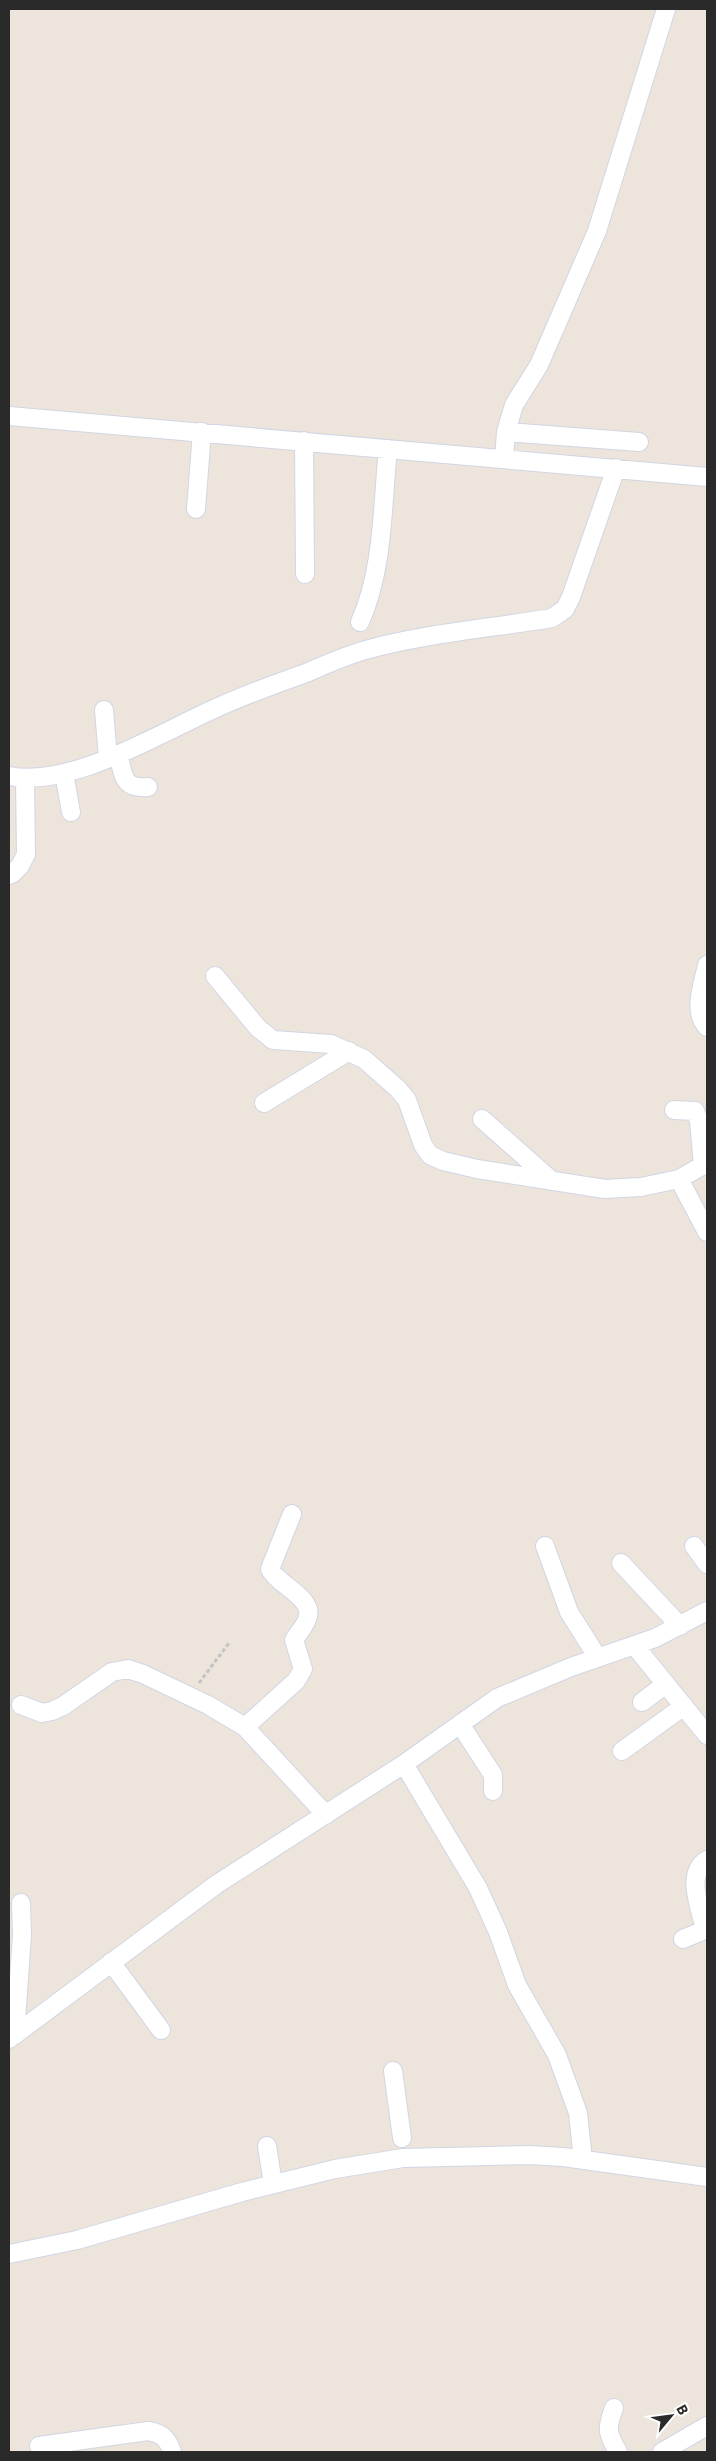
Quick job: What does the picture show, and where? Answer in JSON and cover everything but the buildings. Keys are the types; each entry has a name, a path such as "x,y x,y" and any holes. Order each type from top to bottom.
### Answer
{"street":[{"path":"504,458 506,432 514,405 539,365 597,231 666,9"},
{"path":"9,416 707,477"},
{"path":"196,508 202,432"},
{"path":"506,432 638,442"},
{"path":"304,441 305,574"},
{"path":"360,622 371,597 376,575 388,449"},
{"path":"9,875 20,866 26,854 17,778 64,773 113,756 216,708 361,651 391,644 552,618 560,614 571,597 616,468"},
{"path":"104,710 113,756 128,785 134,788 148,787"},
{"path":"64,773 71,812"},
{"path":"707,965 699,1004 702,1021 707,1027"},
{"path":"215,976 258,1028 273,1040 331,1044 364,1059 398,1089 407,1100 423,1145 430,1155 458,1166 605,1189 641,1187 679,1179 705,1165 700,1121 695,1111 674,1110"},
{"path":"264,1103 349,1051"},
{"path":"482,1119 552,1181"},
{"path":"679,1179 707,1232"},
{"path":"244,1727 296,1681 303,1669 294,1640 308,1617 308,1607 300,1596 274,1578 270,1569 292,1514"},
{"path":"546,1546 569,1612 598,1658"},
{"path":"694,1546 707,1564"},
{"path":"621,1563 680,1626"},
{"path":"12,2037 217,1884 404,1764 497,1698 598,1658 655,1638 707,1611"},
{"path":"634,1645 707,1735"},
{"path":"21,1704 42,1713 52,1711 64,1706 112,1672 128,1669 143,1674 189,1696 244,1727 326,1815"},
{"path":"642,1702 666,1684"},
{"path":"622,1751 684,1706"},
{"path":"460,1724 493,1775 493,1791"},
{"path":"404,1764 478,1888 492,1918 518,1985 557,2054 578,2113 583,2160"},
{"path":"683,1939 702,1931 704,1924 695,1884 696,1872 701,1864 707,1860"},
{"path":"12,2037 22,1935 21,1904"},
{"path":"111,1962 161,2030"},
{"path":"393,2071 403,2150"},
{"path":"268,2146 274,2184"},
{"path":"9,2254 77,2240 274,2184 403,2150 529,2155 583,2160 707,2178"},
{"path":"614,2408 608,2424 609,2436 618,2452"},
{"path":"662,2452 707,2426"},
{"path":"39,2446 111,2445 148,2431 158,2432 169,2442 172,2452"}],"path":[{"path":"189,1696 229,1643"}]}
